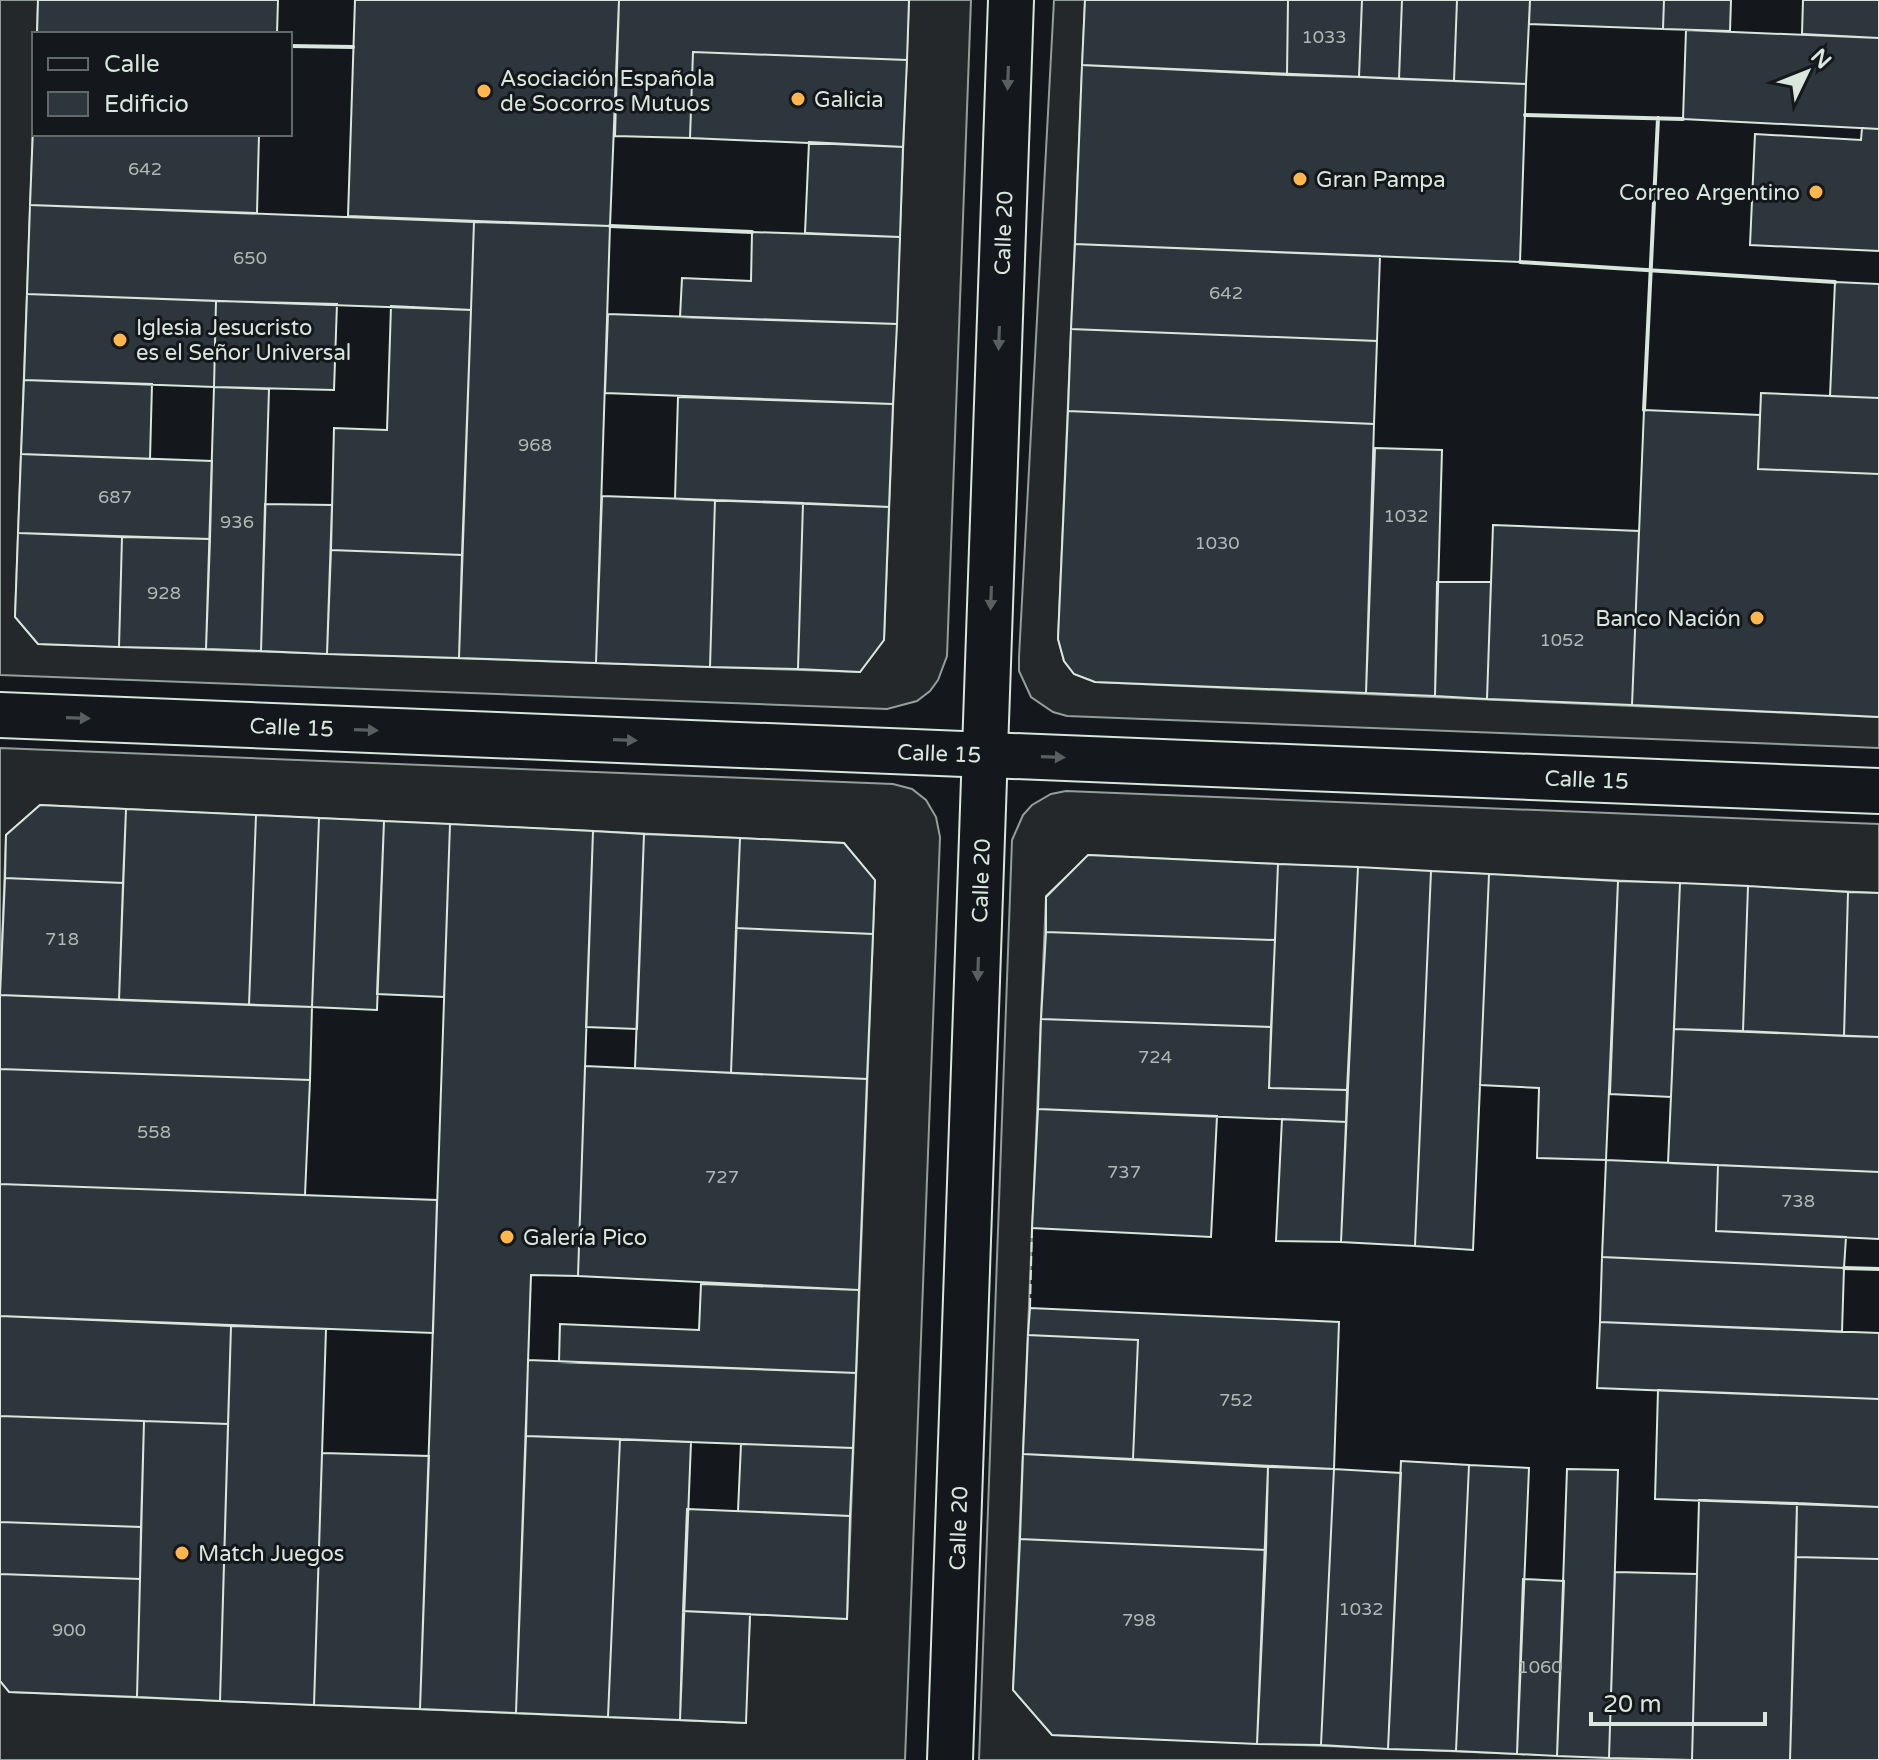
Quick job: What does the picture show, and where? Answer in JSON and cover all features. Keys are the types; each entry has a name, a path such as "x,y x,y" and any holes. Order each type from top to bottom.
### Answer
{"street":[{"name":"Calle 20","path":"950,1760 1011,0"},
{"name":"Calle 15","path":"0,715 1879,791"}],"shaded area":[{"path":"0,0 38,0 37,32 32,32 33,136 15,617 38,644 860,672 884,640 909,0 971,0 947,656 938,680 917,701 887,709 0,675"},
{"path":"1054,0 1085,0 1058,639 1064,661 1074,674 1095,682 1879,717 1879,748 1067,716 1053,712 1031,697 1019,671 1019,657"},
{"path":"0,748 893,784 912,789 926,800 936,817 940,837 905,1760 0,1760 0,1681 10,1692 745,1723 750,1614 847,1619 875,881 844,843 40,805 6,835 0,998"},
{"path":"1066,791 1879,824 1879,893 1089,855 1046,896 1013,1690 1052,1735 1670,1760 979,1760 1012,840 1023,815 1032,805 1051,794"}],"building":[{"path":"38,0 278,0 277,32 37,32"},
{"name":"Asociación Española de Socorros Mutuos","path":"355,0 619,0 610,226 348,216"},
{"path":"619,0 909,0 907,60 693,52 690,138 615,136"},
{"path":"1085,0 1288,0 1287,75 1082,65"},
{"path":"1288,0 1362,0 1359,77 1287,75"},
{"path":"1362,0 1402,0 1399,79 1359,77"},
{"path":"1402,0 1457,0 1454,81 1399,79"},
{"path":"1457,0 1530,0 1526,84 1454,81"},
{"path":"1530,0 1664,0 1663,29 1529,24"},
{"path":"1664,0 1731,0 1730,31 1663,29"},
{"path":"1803,0 1879,0 1879,38 1802,34"},
{"path":"1686,30 1879,38 1879,129 1683,119"},
{"name":"Galicia","path":"693,52 907,60 903,147 690,138"},
{"name":"Gran Pampa","path":"1082,65 1526,84 1520,262 1075,244"},
{"name":"Correo Argentino","path":"1862,128 1879,129 1879,251 1750,245 1755,134 1861,140"},
{"path":"33,136 259,136 257,213 30,205"},
{"path":"809,142 903,147 900,237 805,233"},
{"path":"30,205 474,222 471,310 27,294"},
{"path":"474,222 610,226 596,663 459,658"},
{"path":"752,232 900,237 897,324 680,317 682,278 751,281"},
{"path":"1075,244 1380,256 1377,341 1071,329"},
{"path":"1835,282 1879,284 1879,398 1830,396"},
{"name":"Iglesia Jesucristo es el Señor Universal","path":"27,294 216,301 214,387 24,380"},
{"path":"216,301 337,304 334,390 214,387"},
{"path":"391,306 471,310 462,555 331,550 334,428 387,430"},
{"path":"608,314 897,324 893,404 605,393"},
{"path":"1071,329 1377,341 1374,424 1068,411"},
{"path":"24,380 152,384 150,459 21,454"},
{"path":"214,387 269,389 261,651 206,649"},
{"path":"1761,393 1879,398 1879,474 1758,469"},
{"path":"678,397 893,404 889,507 675,499"},
{"name":"Banco Nación","path":"1644,410 1760,415 1758,469 1879,474 1879,717 1632,705"},
{"path":"1068,411 1374,424 1366,693 1095,682 1074,674 1064,661 1058,639"},
{"path":"1375,448 1442,450 1435,696 1366,693"},
{"path":"21,454 212,461 210,539 18,533"},
{"path":"602,496 715,500 710,667 596,663"},
{"path":"715,500 803,503 798,669 710,667"},
{"path":"803,503 889,507 884,640 860,672 798,669"},
{"path":"265,504 332,505 327,654 261,651"},
{"path":"1493,525 1639,531 1632,705 1487,699"},
{"path":"18,533 122,537 119,647 38,644 15,617"},
{"path":"122,537 210,539 206,649 119,647"},
{"path":"331,550 462,555 459,658 327,654"},
{"path":"1437,582 1491,582 1487,699 1435,696"},
{"path":"40,805 126,809 123,883 5,878 6,835"},
{"path":"126,809 256,815 249,1005 119,1000"},
{"path":"256,815 319,818 312,1007 249,1005"},
{"path":"319,818 384,821 377,1010 312,1007"},
{"path":"384,821 450,824 444,997 377,994"},
{"name":"Galería Pico","path":"450,824 593,831 578,1276 531,1275 516,1713 420,1709"},
{"path":"593,831 644,834 637,1029 586,1027"},
{"path":"644,834 740,838 731,1073 635,1068"},
{"path":"740,838 844,843 875,880 873,934 736,928"},
{"path":"1088,855 1278,864 1275,940 1046,932 1046,897"},
{"path":"1278,864 1358,867 1347,1090 1269,1088"},
{"path":"1358,867 1431,871 1415,1246 1341,1242"},
{"path":"1431,871 1489,874 1473,1250 1415,1246"},
{"path":"1489,874 1618,881 1606,1160 1537,1158 1539,1088 1480,1085"},
{"path":"5,878 123,883 119,1000 0,995"},
{"path":"1618,881 1680,883 1671,1097 1610,1094"},
{"path":"1680,883 1748,886 1743,1031 1674,1029"},
{"path":"1748,886 1848,892 1844,1036 1743,1031"},
{"path":"1848,892 1879,893 1879,1037 1844,1036"},
{"path":"736,928 873,934 867,1079 731,1073"},
{"path":"1046,932 1275,940 1271,1027 1041,1019"},
{"path":"0,995 312,1007 310,1080 0,1069"},
{"path":"1041,1019 1271,1027 1269,1088 1347,1090 1346,1122 1038,1109"},
{"path":"1674,1029 1879,1037 1879,1172 1668,1163"},
{"path":"585,1066 867,1079 859,1290 578,1276"},
{"path":"0,1069 310,1080 305,1195 0,1184"},
{"path":"1038,1109 1217,1116 1211,1237 1032,1228"},
{"path":"1282,1119 1346,1122 1341,1242 1276,1241"},
{"path":"1606,1160 1718,1165 1716,1231 1846,1237 1844,1268 1602,1257"},
{"path":"1718,1165 1879,1172 1879,1239 1716,1231"},
{"path":"0,1184 437,1200 433,1333 0,1316"},
{"path":"1602,1257 1844,1268 1842,1332 1600,1322"},
{"path":"701,1284 859,1290 856,1373 559,1362 560,1324 699,1330"},
{"path":"1030,1308 1339,1322 1334,1469 1133,1459 1138,1340 1028,1335"},
{"path":"0,1316 231,1326 228,1424 0,1416"},
{"path":"1600,1322 1879,1333 1879,1399 1597,1388"},
{"path":"231,1326 326,1329 314,1705 220,1701"},
{"path":"1028,1335 1138,1340 1133,1459 1023,1454"},
{"path":"528,1360 856,1373 853,1448 526,1436"},
{"path":"1658,1390 1879,1399 1879,1507 1655,1499"},
{"path":"0,1416 144,1421 141,1527 0,1522"},
{"name":"Match Juegos","path":"144,1421 228,1424 220,1701 137,1697"},
{"path":"526,1436 620,1439 608,1717 516,1713"},
{"path":"620,1439 691,1442 680,1720 608,1717"},
{"path":"741,1444 853,1448 850,1516 738,1511"},
{"path":"322,1453 429,1456 420,1709 314,1705"},
{"path":"1023,1454 1268,1467 1266,1550 1020,1539"},
{"path":"1401,1461 1469,1465 1456,1751 1388,1749"},
{"path":"1469,1465 1529,1468 1517,1754 1456,1751"},
{"path":"1268,1467 1334,1469 1321,1745 1257,1744"},
{"path":"1334,1469 1401,1473 1388,1749 1321,1745"},
{"path":"1567,1469 1618,1470 1609,1758 1557,1756"},
{"path":"1699,1500 1797,1503 1790,1760 1692,1760"},
{"path":"1797,1503 1879,1507 1879,1559 1796,1557"},
{"path":"687,1509 850,1516 847,1619 683,1611"},
{"path":"0,1522 141,1527 140,1579 0,1574"},
{"path":"1020,1539 1266,1550 1257,1744 1052,1735 1013,1690"},
{"path":"1796,1557 1879,1559 1879,1760 1790,1760"},
{"path":"1615,1572 1697,1574 1692,1760 1609,1758"},
{"path":"0,1574 140,1579 137,1697 9,1692 0,1681"},
{"path":"1523,1579 1564,1581 1557,1756 1517,1754"},
{"path":"683,1611 750,1614 746,1723 680,1720"}],"fence":[{"path":"1030,1308 1032,1228"}],"wall":[{"path":"292,46 353,47"},
{"path":"1525,115 1683,119"},
{"path":"1644,410 1658,118"},
{"path":"610,226 752,232"},
{"path":"1520,262 1835,282"},
{"path":"1844,1268 1879,1269"}],"place":[{"name":"Asociación Española de Socorros Mutuos","path":"484,91"},
{"name":"Galicia","path":"798,99"},
{"name":"Gran Pampa","path":"1300,179"},
{"name":"Correo Argentino","path":"1816,192"},
{"name":"Iglesia Jesucristo es el Señor Universal","path":"120,340"},
{"name":"Banco Nación","path":"1757,618"},
{"name":"Galería Pico","path":"507,1237"},
{"name":"Match Juegos","path":"182,1553"}]}
